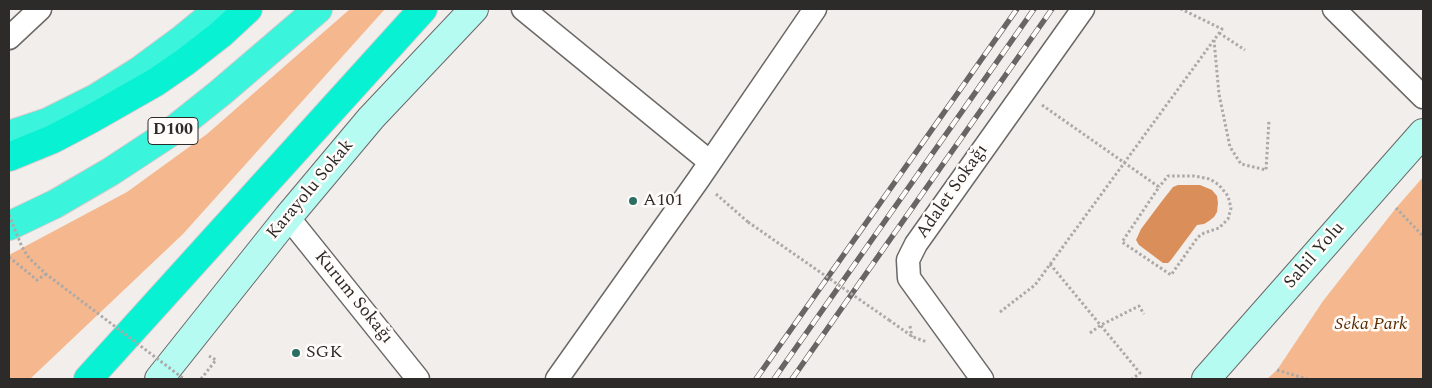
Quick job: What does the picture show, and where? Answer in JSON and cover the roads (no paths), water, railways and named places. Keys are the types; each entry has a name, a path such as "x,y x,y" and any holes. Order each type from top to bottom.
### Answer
{"highway":[{"path":"9,135 48,122 96,98 139,71 219,9"},
{"path":"9,157 91,119 156,82 221,34 248,9"},
{"name":"D100","path":"9,226 55,204 110,172 171,132 220,93 318,9"},
{"path":"88,379 423,9"}],"main road":[{"name":"Karayolu Sokak","path":"159,379 288,217 371,118 474,9"},
{"name":"Sahil Yolu","path":"1206,379 1423,133"}],"street":[{"path":"9,38 40,9"},
{"path":"523,9 710,162"},
{"path":"557,379 815,9"},
{"name":"Adalet Sokağı","path":"982,379 909,278 908,260 922,236 1083,9"},
{"path":"1334,9 1423,97"},
{"name":"Kurum Sokağı","path":"288,217 418,379"}],"railway":[{"path":"756,379 1017,9"},
{"path":"774,379 1034,9"},
{"path":"792,379 1052,9"}],"place":[{"name":"A101","path":"633,201"},
{"name":"SGK","path":"296,353"}],"park label":[{"name":"Seka Park","path":"1371,325"}]}
